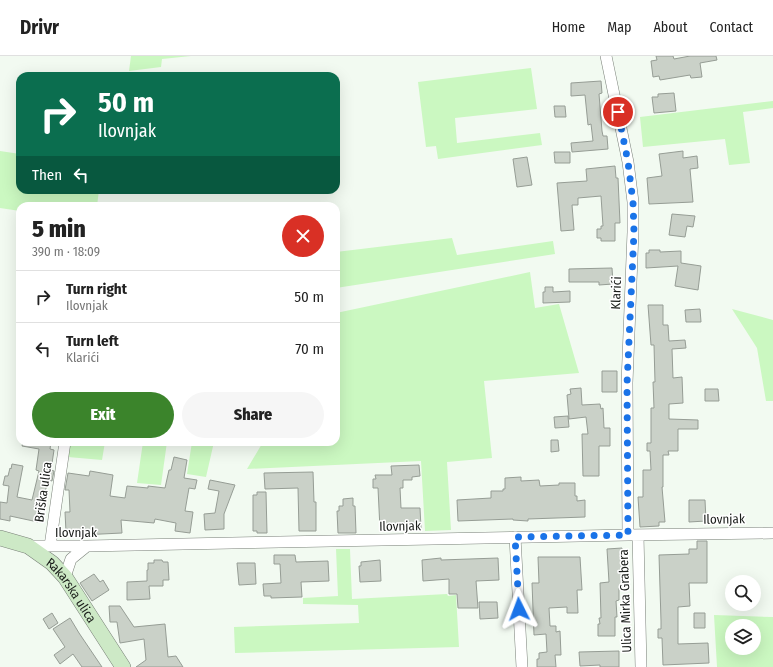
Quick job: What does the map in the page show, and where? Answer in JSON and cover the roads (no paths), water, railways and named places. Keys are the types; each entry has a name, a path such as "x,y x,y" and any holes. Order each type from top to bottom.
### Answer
{"main road":[{"name":"Rakarska ulica","path":"0,538 28,546 46,557 65,577 123,667"}],"street":[{"name":"Klarići","path":"606,56 628,162 633,202 634,232 627,384 633,535"},
{"name":"Briška ulica","path":"50,546 64,446"},
{"name":"Ilovnjak","path":"28,546 773,533"},
{"name":"Ulica Mirka Grabera","path":"633,535 641,667"},
{"path":"515,537 522,667"},
{"path":"65,577 71,560 87,546"}]}
